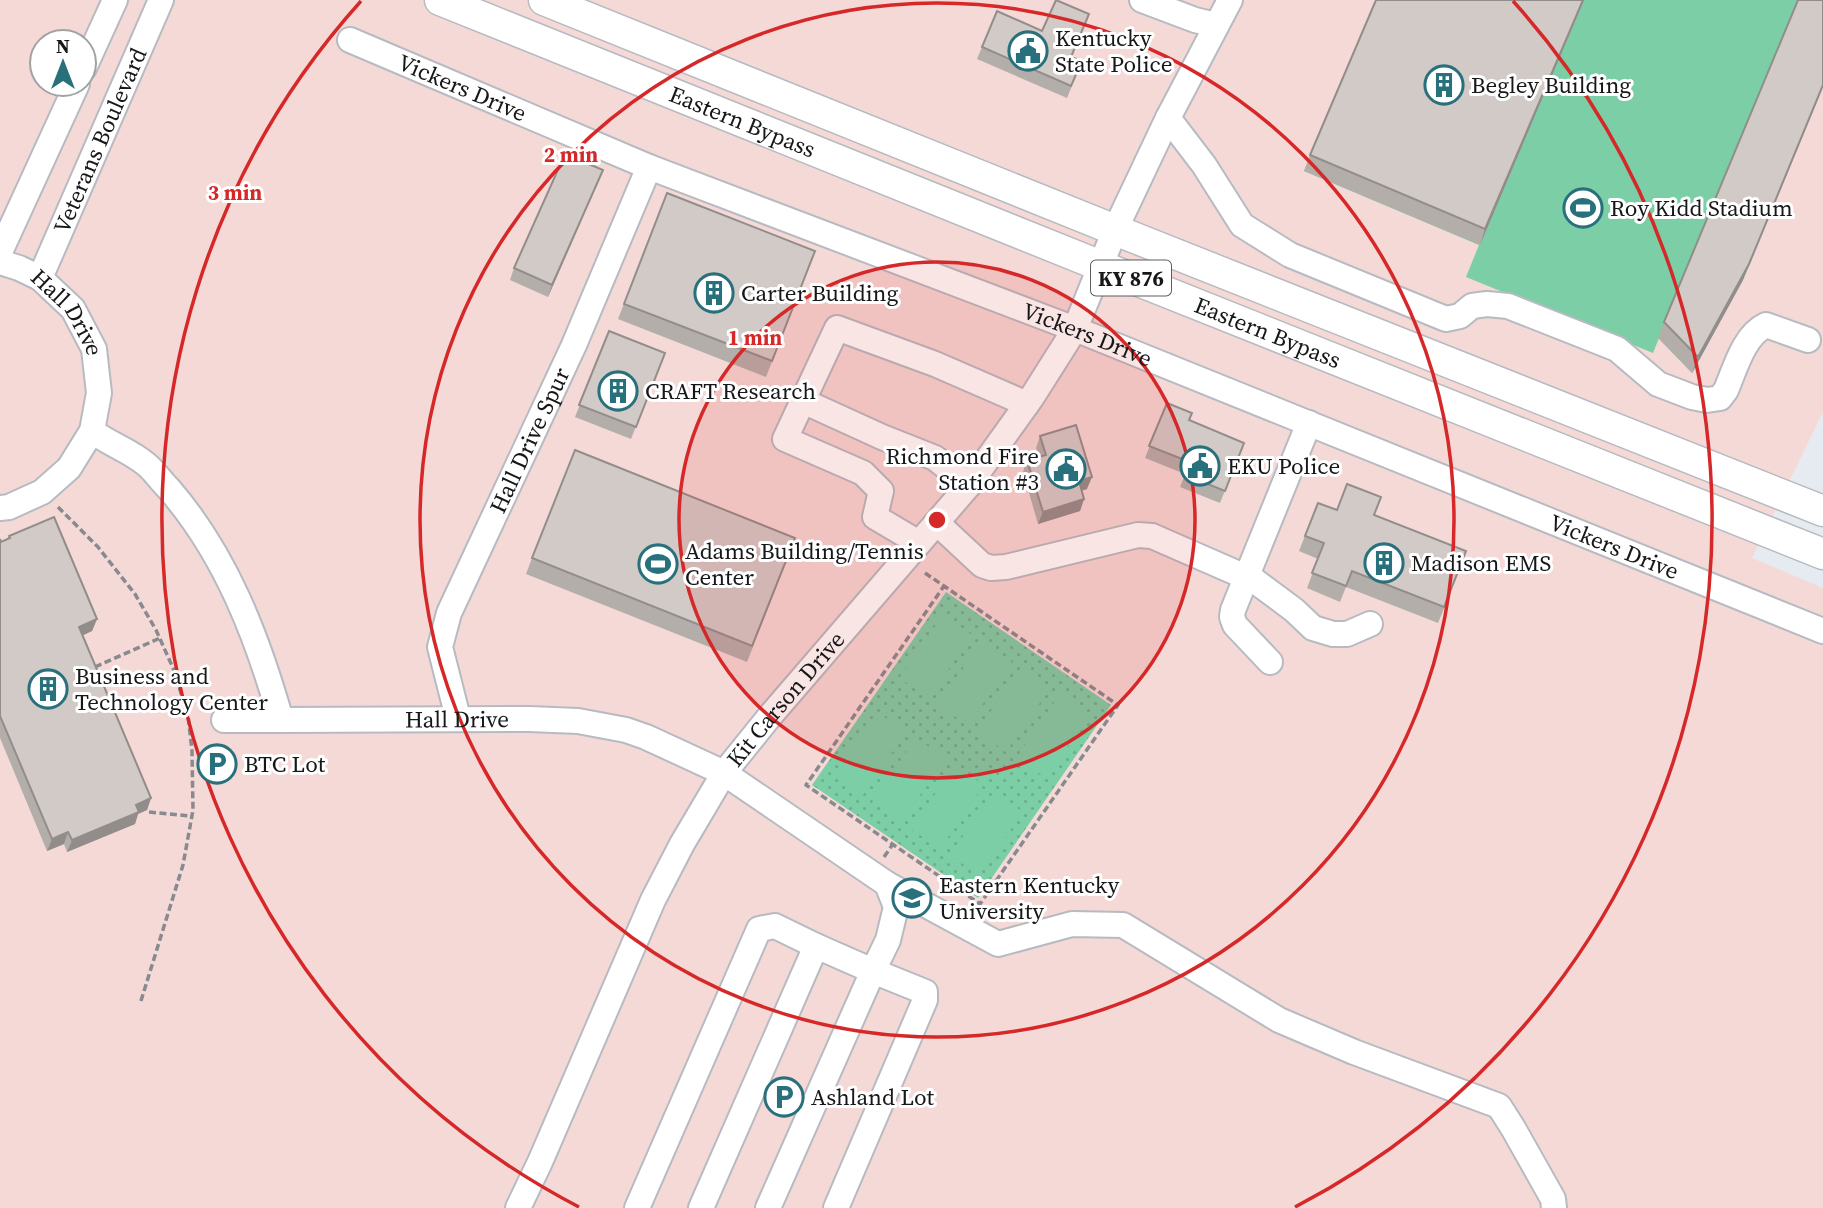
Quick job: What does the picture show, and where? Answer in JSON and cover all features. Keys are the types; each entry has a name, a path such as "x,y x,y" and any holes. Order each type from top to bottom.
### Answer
{"main road":[{"name":"Eastern Bypass","path":"440,0 1823,554"},
{"name":"Eastern Bypass","path":"544,0 1823,511"}],"street":[{"name":"Veterans Boulevard","path":"98,37 115,0"},
{"name":"Veterans Boulevard","path":"40,278 161,0"},
{"path":"1142,0 1216,25"},
{"name":"Kit Carson Drive","path":"518,1208 653,900 682,844 724,773 779,706 918,555 937,523 969,485 1027,404 1076,329 1115,230 1168,117 1230,0"},
{"name":"Vickers Drive","path":"350,40 649,167 1076,329 1823,631"},
{"name":"Veterans Boulevard","path":"0,252 71,98"},
{"path":"1168,117 1242,225 1290,255 1446,319 1460,316 1472,306 1507,306 1617,349 1658,384 1707,400 1720,398 1726,390 1749,337 1758,329 1766,325 1808,340"},
{"name":"Hall Drive Spur","path":"458,718 440,647 449,613 574,345 649,167"},
{"name":"Hall Drive","path":"0,262 40,278 73,309 94,349 100,393 92,431 69,468 42,492 9,507 0,508"},
{"path":"918,555 875,517 881,491 863,473 785,439 837,328 935,364 1027,404"},
{"path":"803,401 935,458 969,485"},
{"path":"1270,662 1235,625 1233,610 1309,423"},
{"path":"92,431 150,468 186,509 205,536 224,569 255,637 281,720"},
{"path":"937,523 982,565 991,568 1006,567 1138,535 1152,536 1255,580 1313,628 1333,634 1347,634 1370,624"},
{"name":"Hall Drive","path":"225,720 529,719 595,723 646,737 724,773 887,884 998,944 1072,924 1123,925 1279,1020 1354,1052 1499,1106 1552,1199 1554,1208"},
{"path":"768,1208 888,940 896,907 887,884"},
{"path":"637,1208 759,929 775,926 925,992 925,1000 836,1208"},
{"path":"701,1208 816,946"}],"path":[{"path":"54,503 98,547 135,594 160,638 188,715 192,751 191,816 183,865 140,1004"},
{"path":"918,555 944,586 1118,705 1013,852 980,905 806,785 944,586"},
{"path":"94,668 160,638"},
{"path":"149,812 191,816"}],"shaded area":[{"name":"Eastern Kentucky University","path":"0,0 1823,0 1823,412 1752,558 1823,588 1823,1208 0,1208"}],"green space":[{"name":"Roy Kidd Stadium","path":"1377,0 1799,0 1823,84 1821,91 1743,280 1692,373 1659,338 1653,353 1466,277 1479,245 1304,171"},
{"path":"946,592 1111,705 978,898 812,785"},
{"path":"943,615 972,635 929,698 899,678"},
{"path":"982,641 1012,662 968,725 938,705"},
{"path":"1021,668 1050,688 1006,752 977,731"},
{"path":"1060,694 1089,715 1046,778 1016,758"},
{"path":"877,712 906,732 863,795 833,775"},
{"path":"916,738 945,758 902,822 872,802"},
{"path":"955,765 984,785 940,849 911,829"},
{"path":"994,792 1023,812 979,875 950,855"}],"building":[{"name":"Kentucky State Police","path":"1056,0 1089,14 1071,57 1082,61 1071,86 982,47 997,11 1042,31"},
{"name":"Begley Building","path":"1376,0 1583,0 1485,229 1310,155"},
{"path":"1798,0 1823,0 1823,85 1749,264 1698,357 1664,322"},
{"path":"565,154 603,170 552,285 514,268"},
{"name":"Carter Building","path":"667,193 815,251 772,361 624,304"},
{"name":"CRAFT Research","path":"609,331 665,353 636,427 579,405"},
{"name":"EKU Police","path":"1167,403 1192,413 1189,420 1244,443 1225,491 1185,475 1190,462 1149,446"},
{"path":"1076,425 1092,477 1079,481 1084,499 1043,512 1027,460 1046,455 1040,436"},
{"name":"Adams Building/Tennis Center","path":"575,450 795,538 752,646 532,558"},
{"name":"Madison EMS","path":"1347,484 1381,497 1374,515 1466,551 1444,607 1352,571 1346,586 1312,573 1324,543 1305,536 1318,503 1337,510"},
{"name":"Business and Technology Center","path":"54,517 97,619 79,627 151,798 136,805 139,812 72,840 68,832 52,839 0,716 0,539 1,542"}],"place":[{"name":"Kentucky State Police","path":"1028,51"},
{"name":"Begley Building","path":"1444,85"},
{"name":"Roy Kidd Stadium","path":"1583,208"},
{"name":"Carter Building","path":"714,293"},
{"name":"CRAFT Research","path":"618,391"},
{"name":"EKU Police","path":"1200,466"},
{"name":"Richmond Fire Station #3","path":"1066,469"},
{"name":"Madison EMS","path":"1384,563"},
{"name":"Adams Building/Tennis Center","path":"658,564"},
{"name":"Business and Technology Center","path":"48,689"},
{"name":"BTC Lot","path":"217,764"},
{"name":"Eastern Kentucky University","path":"912,898"},
{"name":"Ashland Lot","path":"784,1097"}]}
